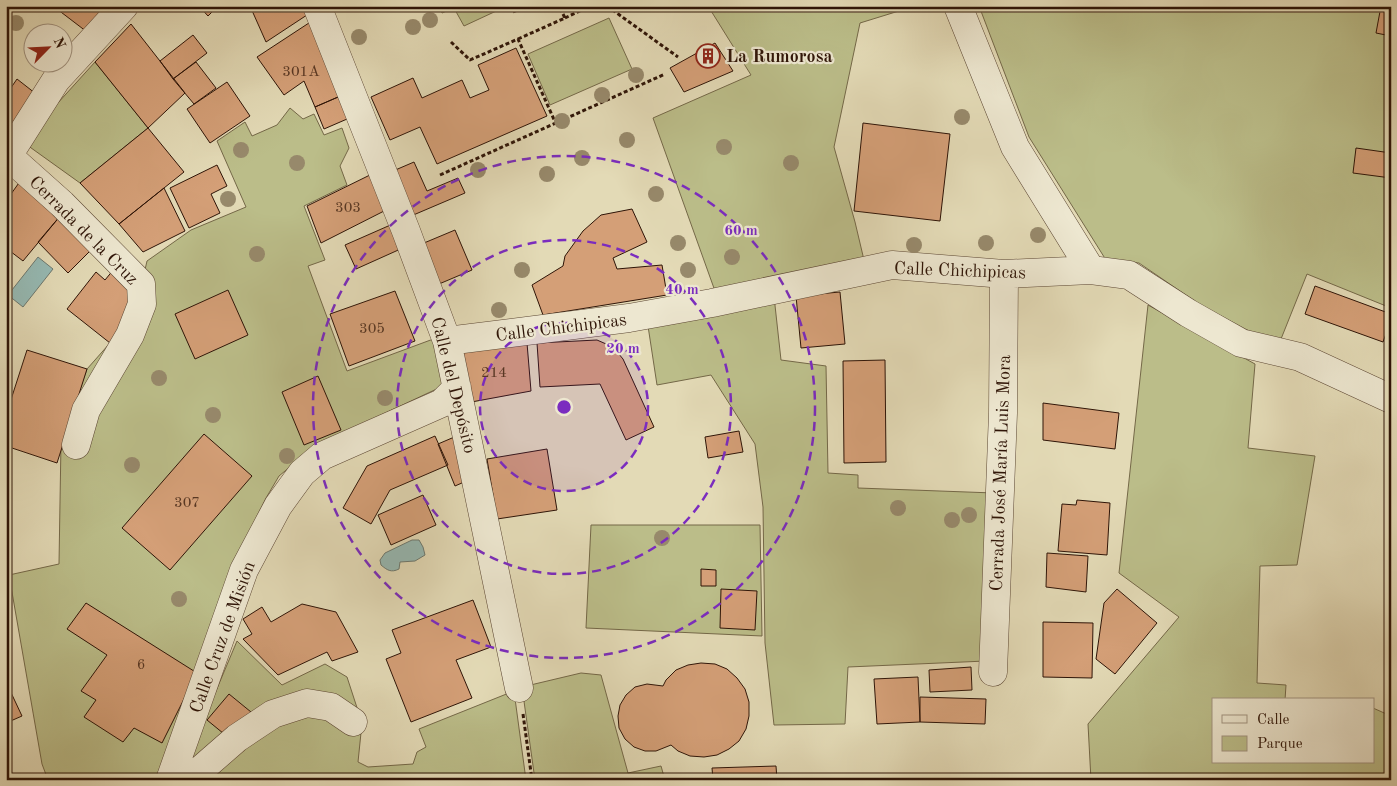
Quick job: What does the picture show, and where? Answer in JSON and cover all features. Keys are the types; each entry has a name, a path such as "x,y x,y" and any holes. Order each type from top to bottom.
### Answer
{"street":[{"path":"7,156 56,80 124,6"},
{"name":"Calle del Depósito","path":"318,6 406,231 446,341 519,688"},
{"path":"958,6 1015,147 1091,270"},
{"name":"Cerrada de la Cruz","path":"7,156 62,204 141,284 142,304 130,335 86,410 76,445"},
{"name":"Calle Chichipicas","path":"446,341 629,318 892,265 1004,274 1091,270 1129,276 1188,313 1241,342 1300,356 1391,400"},
{"name":"Cerrada José María Luis Mora","path":"993,672 1003,413 1004,274"},
{"name":"Calle Cruz de Misión","path":"171,780 244,570 278,506 302,473 322,456 442,403 457,388"},
{"path":"171,780 198,772 237,738 273,714 307,703 331,707 353,722"}],"path":[{"path":"513,12 526,6"},
{"path":"559,6 564,18"},
{"path":"451,42 470,60 590,6"},
{"path":"607,6 678,57"},
{"path":"518,39 556,124"},
{"path":"440,175 665,74"},
{"path":"519,688 532,780"}],"green space":[{"path":"439,6 507,6 464,26 454,8 442,13"},
{"path":"708,6 915,6 860,23 834,147 864,260 772,278 781,360 826,366 828,473 858,475 858,488 994,493 986,661 848,667 845,724 774,725 765,643 763,507 755,444 711,375 657,385 648,326 720,305 653,118 751,75"},
{"path":"979,6 1391,6 1391,308 1307,274 1281,339 1251,332 1199,304 1139,263 1106,260 1029,137"},
{"path":"609,18 632,69 550,105 528,54"},
{"path":"95,62 148,128 80,183 27,145 37,126"},
{"path":"290,108 303,119 314,114 324,135 342,128 349,148 340,166 347,185 304,206 325,260 308,266 347,371 436,338 443,386 315,446 279,476 232,567 163,780 48,780 42,764 9,575 59,564 61,442 87,369 110,343 139,296 147,261 191,230 246,207 217,141 245,122 252,136 277,125"},
{"path":"1148,305 1255,364 1248,448 1315,456 1297,565 1260,566 1257,683 1286,685 1285,698 1212,698 1212,764 1374,764 1374,708 1391,716 1391,780 1091,780 1088,724 1179,617 1119,573"},
{"path":"591,525 760,525 762,636 586,628"},
{"path":"237,641 282,685 325,664 347,677 362,723 358,762 368,767 413,764 417,752 426,747 419,729 514,691 526,780 181,780 184,767"},
{"path":"581,673 601,675 628,773 661,766 665,780 535,780 522,687"}],"water":[{"path":"38,257 53,269 23,307 8,295"},
{"path":"412,540 419,540 425,555 415,561 400,562 399,569 394,571 387,570 381,565 380,560 385,553"}],"building":[{"path":"53,6 114,6 91,35"},
{"path":"199,6 218,6 208,16"},
{"path":"250,6 307,6 310,13 266,42"},
{"path":"1381,6 1391,6 1391,36 1376,33"},
{"path":"315,19 345,94 315,107 304,81 284,95 257,57"},
{"path":"131,24 185,93 148,128 95,62"},
{"path":"193,35 207,53 173,79 160,61"},
{"name":"La Rumorosa","path":"715,43 733,71 684,92 670,68"},
{"path":"516,48 547,116 437,164 420,127 390,140 371,97 413,78 422,98 462,80 470,98 489,90 478,65"},
{"path":"196,62 216,88 194,104 173,79"},
{"path":"17,79 40,97 6,143 6,95"},
{"path":"227,82 250,116 210,143 187,109"},
{"path":"345,94 354,116 324,129 315,107"},
{"path":"863,123 950,134 940,221 854,211"},
{"path":"148,128 184,172 119,224 80,183"},
{"path":"1356,148 1391,153 1391,178 1353,173"},
{"path":"414,162 427,191 458,178 465,193 411,216 393,171"},
{"path":"217,165 227,186 211,194 220,213 189,228 170,188"},
{"path":"376,172 390,208 321,243 307,206"},
{"path":"21,180 61,215 23,261 6,248 6,201"},
{"path":"164,188 185,231 143,252 119,224"},
{"path":"632,209 647,242 613,258 617,269 662,265 667,295 543,315 532,285 563,266 565,256 583,231 601,215"},
{"path":"61,215 93,248 68,273 38,242"},
{"path":"395,223 405,247 356,269 345,245"},
{"path":"455,230 472,270 439,284 424,243"},
{"path":"114,269 139,296 110,343 67,309 96,272 105,280"},
{"path":"1315,286 1391,314 1391,320 1383,342 1305,314"},
{"path":"228,290 248,335 195,359 175,314"},
{"path":"395,291 415,341 349,366 330,314"},
{"path":"840,292 845,344 801,348 796,296"},
{"path":"597,340 613,347 623,359 654,427 626,440 600,384 540,387 537,343"},
{"path":"527,343 531,391 466,403 453,352"},
{"path":"27,350 87,369 57,463 6,446 6,415"},
{"path":"885,360 886,462 844,463 843,361"},
{"path":"318,376 341,430 304,445 282,392"},
{"path":"1043,403 1119,413 1115,449 1043,440"},
{"path":"739,431 743,452 708,458 705,437"},
{"path":"204,434 252,476 170,570 122,528"},
{"path":"459,435 471,479 455,486 438,444"},
{"path":"435,436 448,465 390,490 371,524 343,508 367,466"},
{"path":"547,449 557,510 497,519 487,459"},
{"path":"423,495 436,525 391,545 378,515"},
{"path":"1077,500 1110,503 1107,555 1058,551 1062,504 1076,505"},
{"path":"1047,553 1088,556 1086,592 1046,587"},
{"path":"701,569 716,570 716,586 701,586"},
{"path":"721,589 757,591 755,630 720,628"},
{"path":"1117,589 1157,623 1115,674 1096,659 1104,603"},
{"path":"473,600 491,647 456,660 472,698 411,722 386,659 401,653 392,630"},
{"path":"86,603 197,673 162,743 134,728 123,742 84,717 96,700 81,691 107,655 67,629"},
{"path":"302,604 336,612 358,652 332,661 327,652 278,675 243,639 252,634 243,619 262,607 271,622"},
{"path":"1043,622 1093,623 1092,678 1043,677"},
{"path":"701,663 715,664 727,669 745,689 749,702 749,716 746,729 739,741 717,755 704,757 690,756 678,751 671,745 656,751 645,751 634,747 625,739 619,728 618,716 620,705 626,695 635,687 647,684 663,686 676,670 688,665"},
{"path":"971,667 972,690 930,692 929,670"},
{"path":"918,677 920,722 877,724 874,679"},
{"path":"6,682 22,716 6,723"},
{"path":"229,694 251,712 229,738 207,720"},
{"path":"920,697 986,699 985,724 920,722"},
{"path":"776,766 777,780 713,780 712,768"}],"place":[{"name":"La Rumorosa","path":"708,56"}]}
